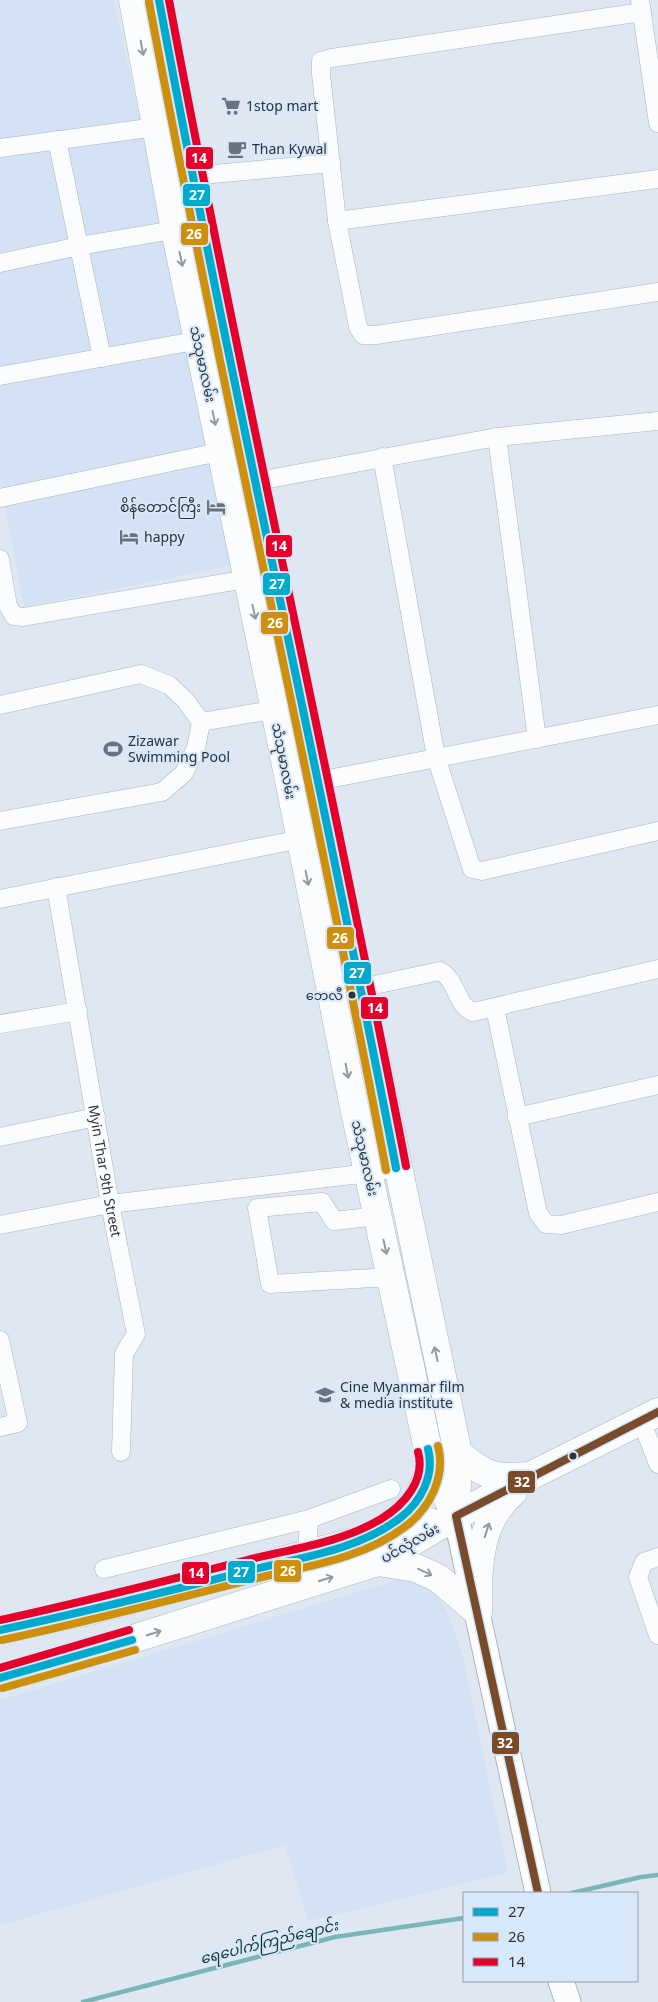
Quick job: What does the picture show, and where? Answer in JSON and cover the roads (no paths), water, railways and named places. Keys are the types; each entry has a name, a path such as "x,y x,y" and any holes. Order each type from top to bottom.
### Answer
{"main road":[{"name":"သံသုမာလမ်း","path":"133,0 156,127 178,177"},
{"name":"သံသုမာလမ်း","path":"159,0 178,177 287,707 289,786 340,1040 431,1464 456,1516 538,1892"},
{"name":"သံသုမာလမ်း","path":"241,485 247,579 287,707 316,782 370,1032 396,1168 458,1453 456,1516"},
{"path":"340,1040 370,1032"},
{"path":"456,1516 530,1476 650,1416"},
{"path":"458,1453 486,1473 502,1479 530,1476"},
{"path":"367,1537 400,1518 414,1504 426,1482 431,1464"},
{"path":"478,1612 478,1572 481,1546 490,1519 500,1503 530,1476"},
{"name":"ပင်လုံလမ်း","path":"0,1630 92,1610 307,1555 367,1537 456,1516"},
{"name":"ပင်လုံလမ်း","path":"0,1678 40,1668 378,1562 456,1516"},
{"path":"378,1562 416,1568 438,1578 478,1612"},
{"path":"562,1982 568,2002"}],"street":[{"path":"658,123 641,6 321,61 337,221 358,328 363,335 376,335 658,292"},
{"path":"0,148 156,127"},
{"path":"57,140 102,358"},
{"path":"178,177 331,163"},
{"path":"337,221 658,179"},
{"path":"0,263 79,246 188,228"},
{"path":"0,376 211,338"},
{"path":"241,485 382,457 497,437 658,421"},
{"path":"497,437 537,739"},
{"path":"0,498 234,449"},
{"path":"382,457 436,757 472,869 482,871 658,831"},
{"path":"0,559 8,606 14,616 24,617 247,579"},
{"path":"0,705 141,674 169,685 186,700 201,722 196,748 184,773 162,792 0,821"},
{"path":"201,722 287,707"},
{"path":"289,786 658,715"},
{"path":"0,898 328,833"},
{"name":"Myin Thar 9th Street","path":"56,887 110,1204 136,1334 124,1354 121,1452"},
{"path":"360,988 440,972 456,987 462,1004 466,1009 473,1012 658,969"},
{"path":"495,1008 538,1213 546,1224 561,1225 658,1202"},
{"path":"0,1024 78,1011"},
{"path":"518,1116 658,1085"},
{"path":"0,1137 96,1117"},
{"path":"0,1225 110,1204 369,1173 396,1168"},
{"path":"378,1216 334,1221 322,1202 256,1208 270,1284 391,1277"},
{"path":"0,1340 18,1423 0,1427"},
{"path":"650,1416 658,1464"},
{"path":"104,1569 309,1519 392,1489"},
{"path":"307,1555 309,1519"},
{"path":"658,1557 644,1562 638,1578 658,1635"}],"waterway":[{"name":"ရေပေါက်ကြည်ချောင်း","path":"576,1892 641,1877 658,1875"},
{"name":"ရေပေါက်ကြည်ချောင်း","path":"83,2002 335,1937 463,1918"}],"place":[{"name":"1stop mart","path":"231,106"},
{"name":"Than Kywal","path":"237,149"},
{"name":"စိန်တောင်ကြီး","path":"216,507"},
{"name":"happy","path":"129,537"},
{"name":"Zizawar Swimming Pool","path":"113,749"},
{"name":"ဘေလီ","path":"352,995"},
{"name":"Cine Myanmar film & media institute","path":"325,1395"}]}
